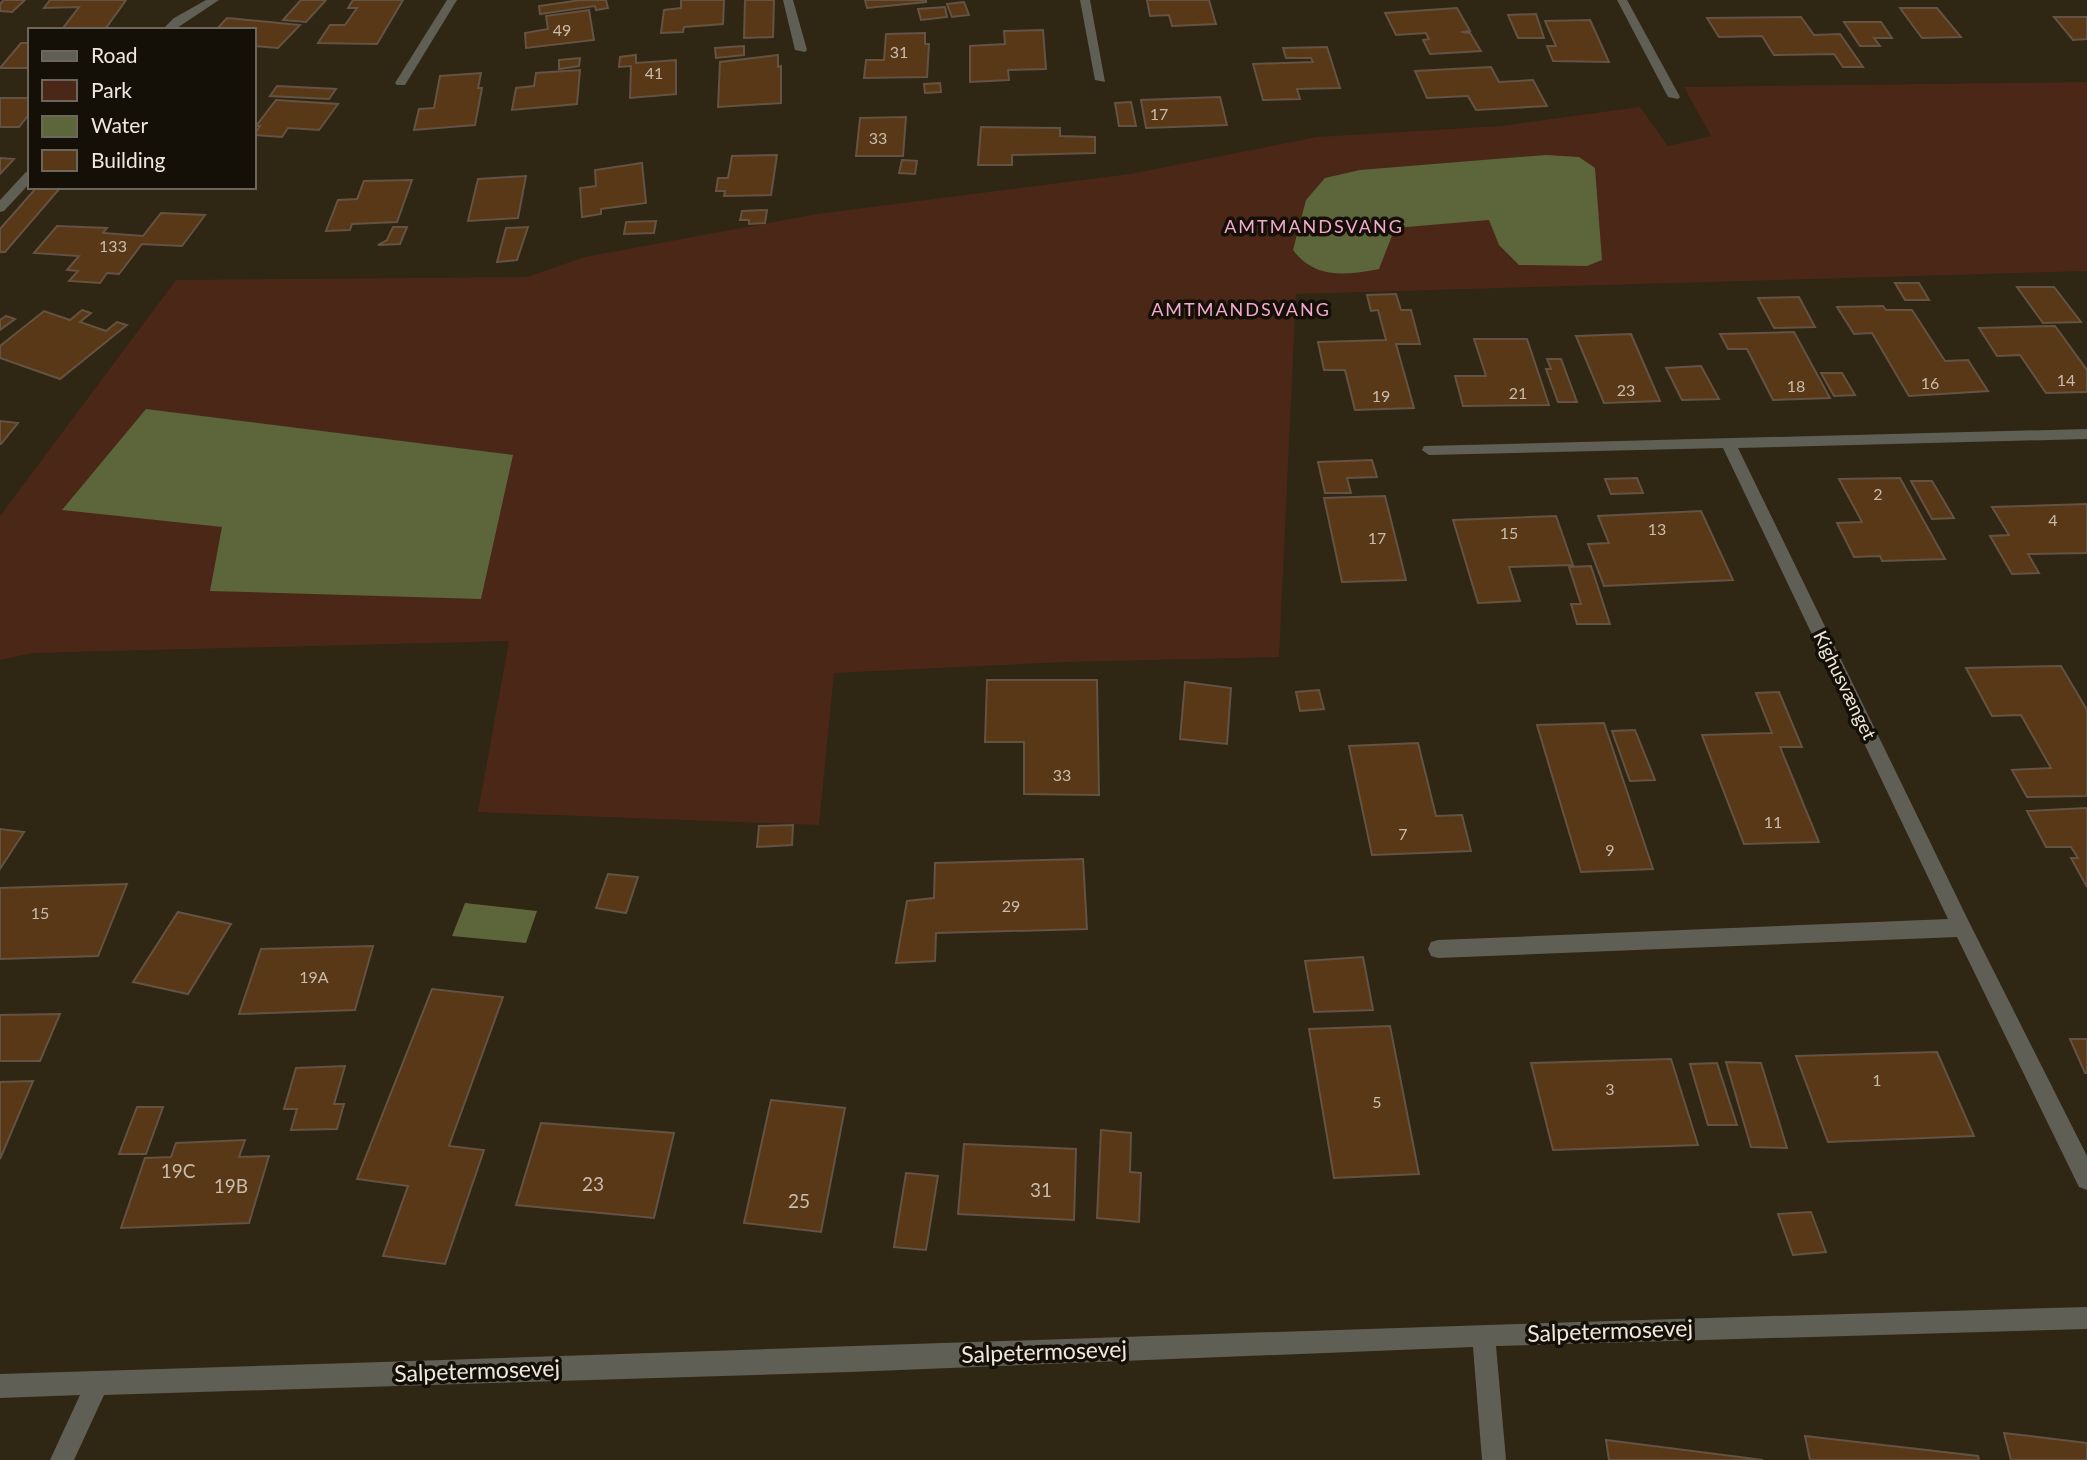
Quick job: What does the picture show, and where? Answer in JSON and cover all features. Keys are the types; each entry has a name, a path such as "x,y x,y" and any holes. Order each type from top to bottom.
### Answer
{"street":[{"path":"169,28 178,20 214,0"},
{"path":"401,83 452,0"},
{"path":"788,0 801,50"},
{"path":"1085,0 1101,80"},
{"path":"1622,0 1674,97"},
{"path":"0,208 28,177"},
{"path":"1429,450 2087,434"},
{"name":"Kighusvænget","path":"1728,443 1962,928 2087,1179"},
{"path":"1438,950 1962,928"},
{"name":"Salpetermosevej","path":"0,1386 850,1360 1484,1335 2087,1318"},
{"path":"1484,1335 1494,1460"},
{"path":"62,1460 98,1382"}],"green space":[{"path":"2087,82 2087,271 1296,294 1279,657 1065,662 834,673 819,825 478,812 509,641 32,653 0,660 0,516 176,280 527,277 585,257 817,214 1130,174 1317,137 1501,126 1640,107 1668,146 1711,136 1684,87"}],"water":[{"path":"1546,155 1579,157 1595,168 1602,260 1587,266 1519,265 1499,245 1489,220 1395,228 1379,269 1367,271 1343,274 1322,271 1302,260 1293,250 1306,200 1325,178 1360,170"},
{"path":"146,409 513,455 481,599 210,591 222,527 62,510"},
{"path":"465,903 537,911 526,943 452,936"}],"building":[{"path":"4,0 25,0 12,12 0,11 0,4"},
{"path":"50,0 126,0 106,28 63,28 79,7 44,8"},
{"path":"301,0 326,0 306,22 283,20"},
{"path":"353,0 403,0 377,44 318,43 330,25 345,25 357,8 348,8"},
{"path":"581,0 606,0 608,8 596,10 595,6 540,14 539,6"},
{"path":"681,0 724,0 723,24 684,27 683,32 661,33 664,10 681,8"},
{"path":"745,0 774,0 773,37 744,38"},
{"path":"865,0 926,0 926,2 867,8"},
{"path":"1147,0 1209,0 1216,24 1172,26 1169,15 1150,16"},
{"path":"964,2 969,15 952,17 947,4"},
{"path":"945,7 947,17 921,20 918,9"},
{"path":"1457,8 1470,31 1461,32 1470,33 1481,51 1430,54 1423,40 1429,39 1426,33 1396,35 1385,13"},
{"path":"1900,8 1937,8 1961,37 1922,38"},
{"path":"589,10 594,40 526,48 525,33 548,29 546,16"},
{"path":"1536,14 1544,38 1518,38 1508,15"},
{"path":"1801,17 1814,35 1840,34 1863,67 1843,67 1834,54 1774,55 1762,36 1719,37 1707,18"},
{"path":"2054,17 2087,17 2087,39 2073,40"},
{"path":"227,18 300,25 278,48 256,46 256,28 218,28"},
{"path":"1590,20 1609,62 1553,61 1547,46 1556,46 1545,21"},
{"path":"1844,22 1881,22 1892,38 1874,38 1880,46 1860,46"},
{"path":"1043,30 1046,69 1008,70 1009,80 970,82 970,46 1005,44 1004,31"},
{"path":"925,33 925,44 929,44 927,77 864,78 866,60 884,60 886,34"},
{"path":"21,43 28,43 28,68 0,68"},
{"path":"744,46 744,55 716,58 715,48"},
{"path":"1327,47 1340,88 1297,89 1300,99 1263,100 1253,64 1313,62 1311,58 1286,58 1283,48"},
{"path":"636,55 636,63 676,60 676,94 630,98 631,66 619,67 620,57"},
{"path":"778,55 778,67 781,66 781,103 718,107 720,62"},
{"path":"580,58 579,66 559,69 559,60"},
{"path":"1491,67 1499,82 1533,80 1547,106 1476,110 1468,96 1427,98 1415,71"},
{"path":"580,70 577,104 512,110 516,88 534,86 536,73"},
{"path":"481,73 478,88 482,88 475,125 414,130 419,109 434,108 440,76"},
{"path":"940,83 941,92 925,93 924,84"},
{"path":"277,86 336,89 329,99 270,96"},
{"path":"1220,97 1227,125 1146,128 1141,100"},
{"path":"0,98 28,98 28,116 19,127 0,127"},
{"path":"276,100 338,104 319,130 288,128 282,137 256,135 260,126 256,126"},
{"path":"1131,102 1136,126 1119,126 1115,103"},
{"path":"906,117 903,156 856,156 860,118"},
{"path":"981,127 1060,128 1060,136 1095,137 1095,153 1012,155 1012,165 978,165"},
{"path":"777,155 771,195 724,196 725,191 716,191 718,178 728,178 732,156"},
{"path":"0,158 14,159 0,174"},
{"path":"902,160 917,161 915,174 899,173"},
{"path":"642,163 646,203 601,209 601,214 582,217 580,188 596,186 595,170"},
{"path":"526,176 518,218 468,221 478,179"},
{"path":"412,180 397,222 352,224 350,230 326,231 338,200 357,199 364,181"},
{"path":"35,189 59,189 5,252 0,252 0,229"},
{"path":"767,210 765,223 749,224 749,220 740,220 742,211"},
{"path":"161,213 205,215 182,246 142,244 119,274 107,273 100,283 69,281 78,271 67,270 79,256 34,253 57,226 107,228 103,233 143,236"},
{"path":"656,221 654,233 624,234 626,222"},
{"path":"393,227 407,227 400,244 378,245 387,240"},
{"path":"528,227 517,260 497,262 506,228"},
{"path":"1895,283 1919,283 1929,300 1905,300"},
{"path":"2017,287 2054,287 2081,322 2043,323"},
{"path":"1396,294 1401,310 1411,310 1420,344 1396,344 1414,408 1355,410 1345,370 1324,370 1318,342 1386,340 1378,310 1371,311 1367,295"},
{"path":"1799,297 1815,327 1774,328 1758,298"},
{"path":"1883,306 1886,310 1912,310 1945,361 1968,360 1988,391 1909,396 1872,333 1854,334 1837,307"},
{"path":"82,310 91,313 80,322 106,331 117,322 127,325 60,379 0,358 0,346 44,311 70,320"},
{"path":"6,316 15,319 0,330 0,320"},
{"path":"2055,326 2087,370 2087,392 2046,393 2020,355 1997,356 1979,328"},
{"path":"1794,332 1830,398 1773,400 1747,349 1728,349 1720,334"},
{"path":"1631,334 1660,401 1604,403 1576,336"},
{"path":"1474,339 1527,339 1549,405 1463,406 1455,376 1486,376"},
{"path":"1547,359 1561,359 1577,402 1558,402 1546,369 1551,369"},
{"path":"1701,366 1719,399 1682,400 1666,368"},
{"path":"1821,373 1842,373 1855,395 1834,396"},
{"path":"0,421 18,423 1,444 0,444"},
{"path":"1372,460 1377,477 1347,478 1351,493 1325,493 1318,462"},
{"path":"1637,478 1643,493 1611,494 1605,479"},
{"path":"1900,478 1945,559 1882,561 1880,556 1854,557 1837,523 1862,522 1839,479"},
{"path":"1911,481 1932,481 1954,518 1932,519"},
{"path":"1385,496 1406,580 1342,582 1324,498"},
{"path":"2087,504 2087,553 2028,554 2039,573 2012,574 1990,536 2009,535 1992,507"},
{"path":"1701,511 1733,580 1604,586 1588,544 1609,543 1598,516"},
{"path":"1556,516 1573,565 1509,567 1520,601 1478,603 1453,520"},
{"path":"1591,566 1610,624 1577,624 1571,604 1581,604 1569,567"},
{"path":"2061,666 2087,710 2087,796 2027,797 2012,770 2051,768 2021,715 1992,716 1966,668"},
{"path":"987,680 1097,680 1099,795 1024,794 1024,742 985,742"},
{"path":"1185,682 1231,688 1227,744 1180,739"},
{"path":"1319,690 1324,709 1300,711 1296,692"},
{"path":"1779,692 1802,747 1780,747 1819,842 1744,844 1702,735 1772,733 1756,693"},
{"path":"1604,723 1653,869 1581,872 1537,725"},
{"path":"1635,730 1655,780 1630,781 1612,731"},
{"path":"1418,743 1436,816 1462,815 1471,851 1372,855 1349,746"},
{"path":"2087,808 2087,887 2071,858 2078,858 2071,847 2046,847 2027,811"},
{"path":"793,825 792,845 757,847 759,826"},
{"path":"0,829 24,832 0,869"},
{"path":"1083,859 1087,929 936,933 935,961 896,963 907,901 934,898 935,863"},
{"path":"608,874 638,877 626,913 596,908"},
{"path":"127,884 98,956 0,959 0,888"},
{"path":"178,912 231,924 188,994 133,982"},
{"path":"373,946 355,1010 239,1014 261,949"},
{"path":"1363,957 1373,1010 1314,1012 1305,961"},
{"path":"432,989 503,997 449,1146 484,1150 445,1264 383,1256 408,1186 357,1179"},
{"path":"60,1014 40,1061 0,1061 0,1015"},
{"path":"1390,1026 1419,1174 1334,1178 1309,1029"},
{"path":"2070,1039 2087,1039 2087,1073 2085,1073"},
{"path":"1937,1052 1974,1136 1828,1142 1796,1056"},
{"path":"1671,1059 1698,1145 1553,1150 1531,1063"},
{"path":"1726,1062 1761,1063 1787,1148 1751,1147"},
{"path":"1717,1063 1737,1125 1708,1125 1690,1064"},
{"path":"345,1066 334,1104 344,1104 337,1129 291,1130 297,1109 284,1109 296,1068"},
{"path":"33,1081 0,1159 0,1082"},
{"path":"771,1100 845,1108 821,1232 744,1223"},
{"path":"137,1107 163,1107 146,1154 119,1154"},
{"path":"541,1123 674,1133 654,1218 516,1205"},
{"path":"1101,1130 1131,1133 1130,1172 1141,1173 1139,1222 1097,1218"},
{"path":"245,1140 239,1157 269,1156 249,1223 121,1228 145,1158 171,1157 176,1143"},
{"path":"964,1144 1076,1149 1074,1220 958,1214"},
{"path":"906,1173 938,1176 926,1250 894,1247"},
{"path":"1811,1212 1826,1252 1793,1255 1778,1214"},
{"path":"2004,1433 2087,1443 2087,1460 2011,1460"},
{"path":"1805,1436 1978,1456 1979,1460 1810,1460"},
{"path":"1606,1440 1763,1460 1609,1460"}],"district":[{"name":"AMTMANDSVANG","path":"1314,227"},
{"name":"AMTMANDSVANG","path":"1241,310"}]}
